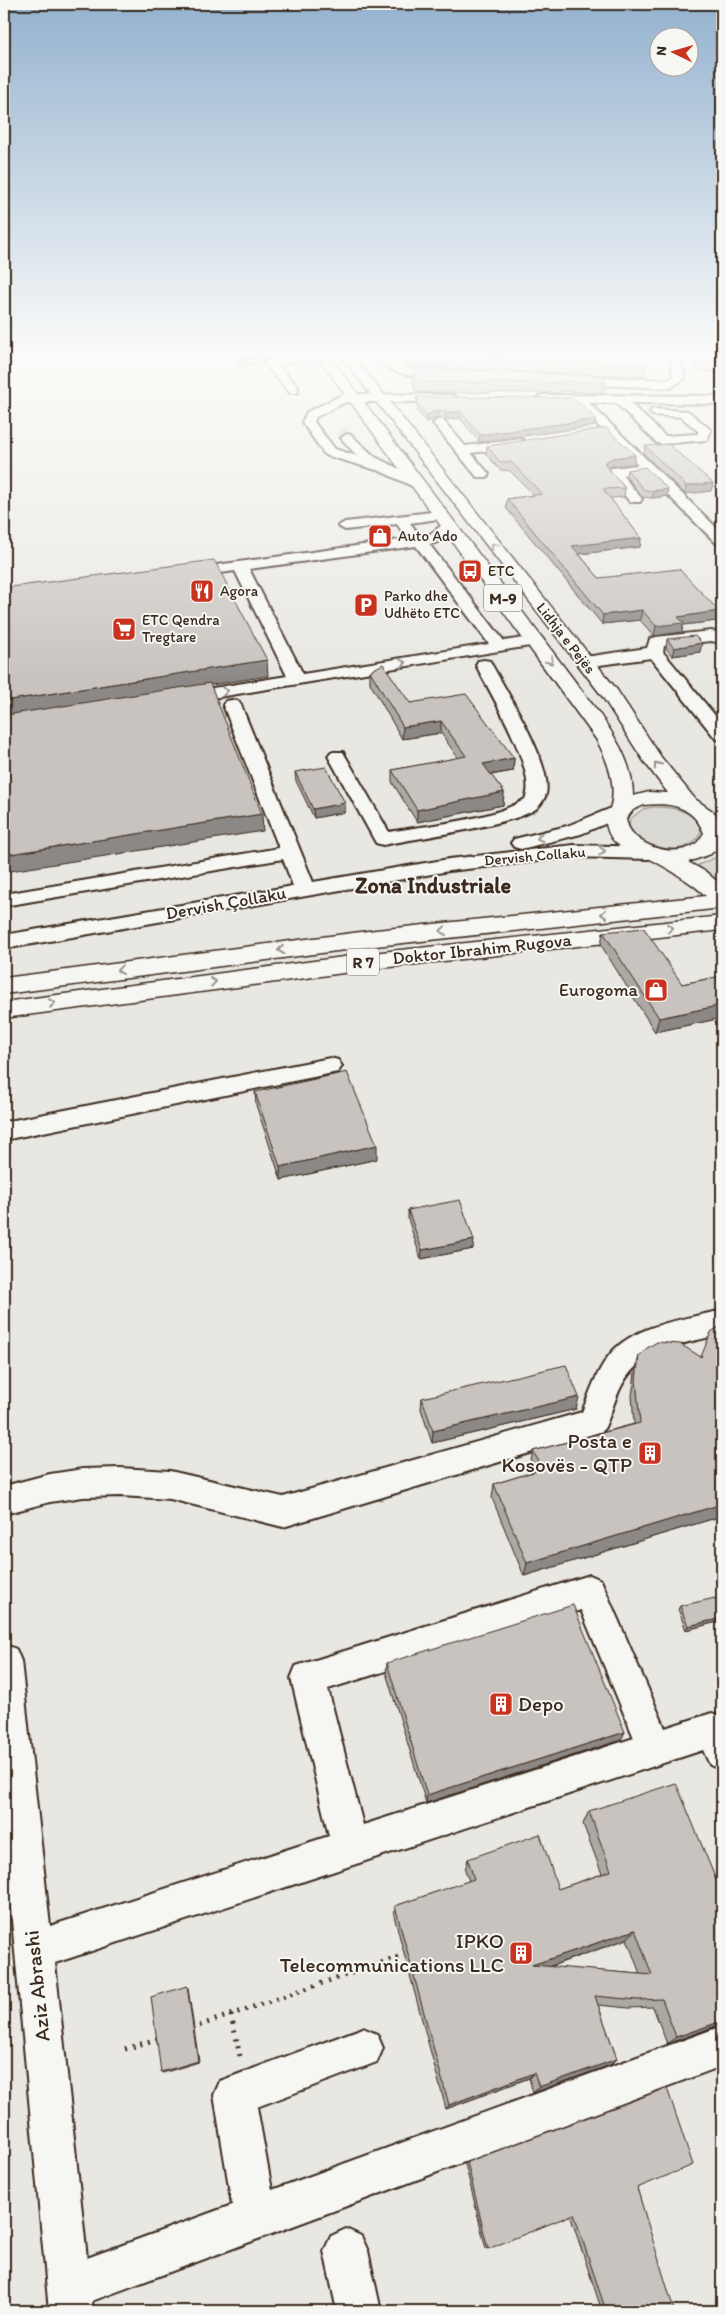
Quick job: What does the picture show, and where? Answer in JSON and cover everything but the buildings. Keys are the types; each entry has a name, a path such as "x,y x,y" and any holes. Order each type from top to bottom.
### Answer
{"highway":[{"name":"Lidhja e Pejës","path":"404,465 591,716 619,762 622,784 620,810 614,820 615,830 633,847 654,854 698,877 722,900"},
{"name":"Lidhja e Pejës","path":"431,465 610,694 653,760 687,803"},
{"path":"610,694 722,814"},
{"name":"Lidhja e Pejës","path":"620,810 638,800 650,798 675,800 687,803 709,817 714,825 719,841 706,848 686,856 654,854"},
{"name":"Doktor Ibrahim Rugova","path":"4,986 366,939 722,900"},
{"name":"Doktor Ibrahim Rugova","path":"4,1010 381,960 722,923"}],"street":[{"path":"373,465 387,469"},
{"path":"379,465 417,483"},
{"path":"474,465 482,474"},
{"path":"645,465 722,541"},
{"path":"636,498 612,472 648,468"},
{"path":"345,526 400,520 445,520"},
{"path":"400,520 426,542 500,647"},
{"path":"171,575 426,542 445,520"},
{"path":"240,566 297,680"},
{"path":"722,638 711,636 656,642 655,652 722,735"},
{"path":"170,700 536,642"},
{"path":"585,662 655,652"},
{"path":"336,756 383,839 519,810 531,804 537,795 536,774 531,760 484,665"},
{"path":"232,705 305,889"},
{"name":"Dervish Collaku","path":"445,865 574,830 620,810"},
{"path":"421,831 445,865"},
{"name":"Dervish Collaku","path":"445,865 574,851 654,854"},
{"path":"4,900 290,852"},
{"name":"Dervish Çollaku","path":"4,942 445,865"},
{"path":"4,1131 330,1066"},
{"path":"4,1500 50,1488 83,1483 120,1482 170,1485 283,1512 593,1422 610,1379 623,1359 636,1348 722,1322"},
{"path":"350,1848 308,1678 590,1591 656,1748"},
{"name":"Aziz Abrashi","path":"4,1661 70,2299"},
{"path":"33,1951 712,1730 722,1753"},
{"path":"70,2299 256,2219 722,2046"},
{"path":"256,2219 234,2095 363,2048"},
{"path":"346,2251 359,2311"}],"path":[{"path":"185,2030 404,1955"},
{"path":"231,2015 247,2090"},
{"path":"124,2049 167,2036"}],"shaded area":[{"path":"4,465 722,465 722,2311 4,2311"},
{"path":"653,807 675,809 688,814 694,818 701,831 695,840 687,846 677,849 654,846 643,841 629,826 630,819 643,809"},
{"path":"719,856 722,861 722,885 698,865"}],"place":[{"name":"Auto Ado","path":"380,536"},
{"name":"ETC","path":"470,571"},
{"name":"Agora","path":"202,591"},
{"name":"Parko dhe Udhëto ETC","path":"366,605"},
{"name":"ETC Qendra Tregtare","path":"124,629"},
{"name":"Eurogoma","path":"656,990"},
{"name":"Posta e Kosovës - QTP","path":"650,1453"},
{"name":"Depo","path":"501,1704"},
{"name":"IPKO Telecommunications LLC","path":"521,1953"}],"district":[{"name":"Zona Industriale","path":"433,885"}]}
